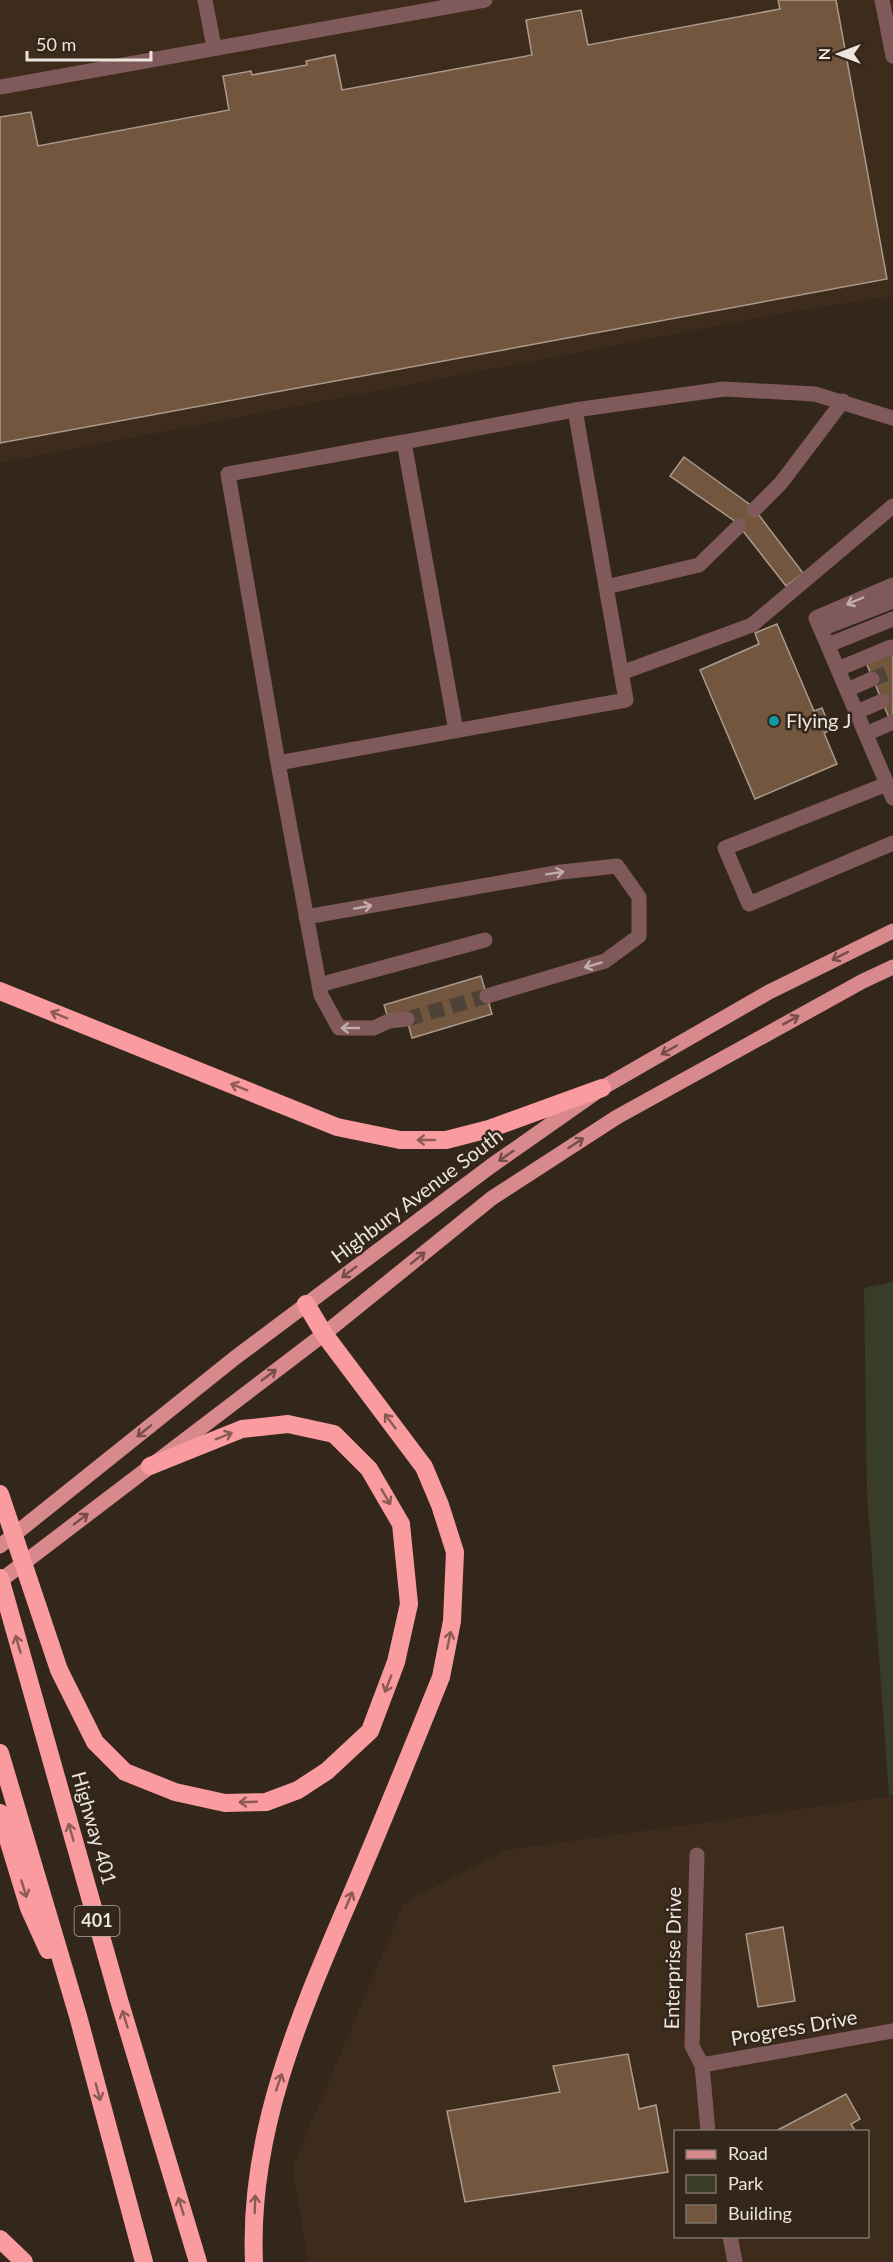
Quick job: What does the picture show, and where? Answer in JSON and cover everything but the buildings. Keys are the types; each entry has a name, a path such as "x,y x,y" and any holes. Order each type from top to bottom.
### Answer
{"highway":[{"path":"0,991 337,1127 400,1140 446,1140 478,1132 602,1088"},
{"path":"254,2262 255,2193 274,2095 309,1994 441,1677 452,1621 455,1552 440,1505 424,1467 324,1334 306,1304"},
{"path":"0,1494 59,1670 95,1742 125,1772 175,1792 225,1803 266,1802 298,1790 327,1770 370,1731 396,1662 410,1604 401,1524 369,1468 334,1434 288,1424 242,1429 150,1467"},
{"name":"Highway 401","path":"0,1580 116,1988 198,2262"},
{"name":"401","path":"0,1753 78,2016 144,2262"},
{"path":"0,1813 29,1908 78,2016"},
{"path":"0,2239 24,2262"}],"main road":[{"name":"Highbury Avenue South","path":"0,1546 236,1357 491,1166 602,1088 770,993 893,931"},
{"path":"0,1580 324,1334 492,1198 617,1117 893,967"}],"street":[{"path":"205,0 214,47"},
{"path":"0,87 485,0"},
{"path":"882,0 893,56"},
{"path":"407,1019 389,1021 374,1028 339,1028 321,994 228,474 575,410 724,389 815,394 893,418"},
{"path":"754,510 780,483 843,401"},
{"path":"278,763 626,700 575,410"},
{"path":"404,442 456,731"},
{"path":"621,673 752,625 893,506"},
{"path":"606,587 699,565 739,526"},
{"path":"819,623 893,585"},
{"path":"819,623 893,601"},
{"path":"828,645 893,619"},
{"path":"819,623 890,791 725,848 749,904 893,843"},
{"path":"838,669 891,647 893,649"},
{"path":"847,690 872,678"},
{"path":"857,712 882,701"},
{"path":"866,734 893,722"},
{"path":"306,917 561,872 617,866 639,897 639,936 605,962 487,996"},
{"path":"319,985 485,940"},
{"name":"Enterprise Drive","path":"697,1855 692,2046 702,2065 708,2130"},
{"name":"Progress Drive","path":"702,2065 893,2031"},
{"path":"730,2238 735,2262"}],"shaded area":[{"path":"0,0 893,0 893,296 785,313 0,463"},
{"path":"893,1796 893,2262 308,2262 292,2168 404,1903 506,1850"}],"green space":[{"path":"893,1282 893,1795 889,1796 867,1492 864,1288"}],"tunnel":[{"path":"872,679 893,671"},
{"path":"407,1019 487,996"}],"place":[{"name":"Flying J","path":"774,721"}]}
